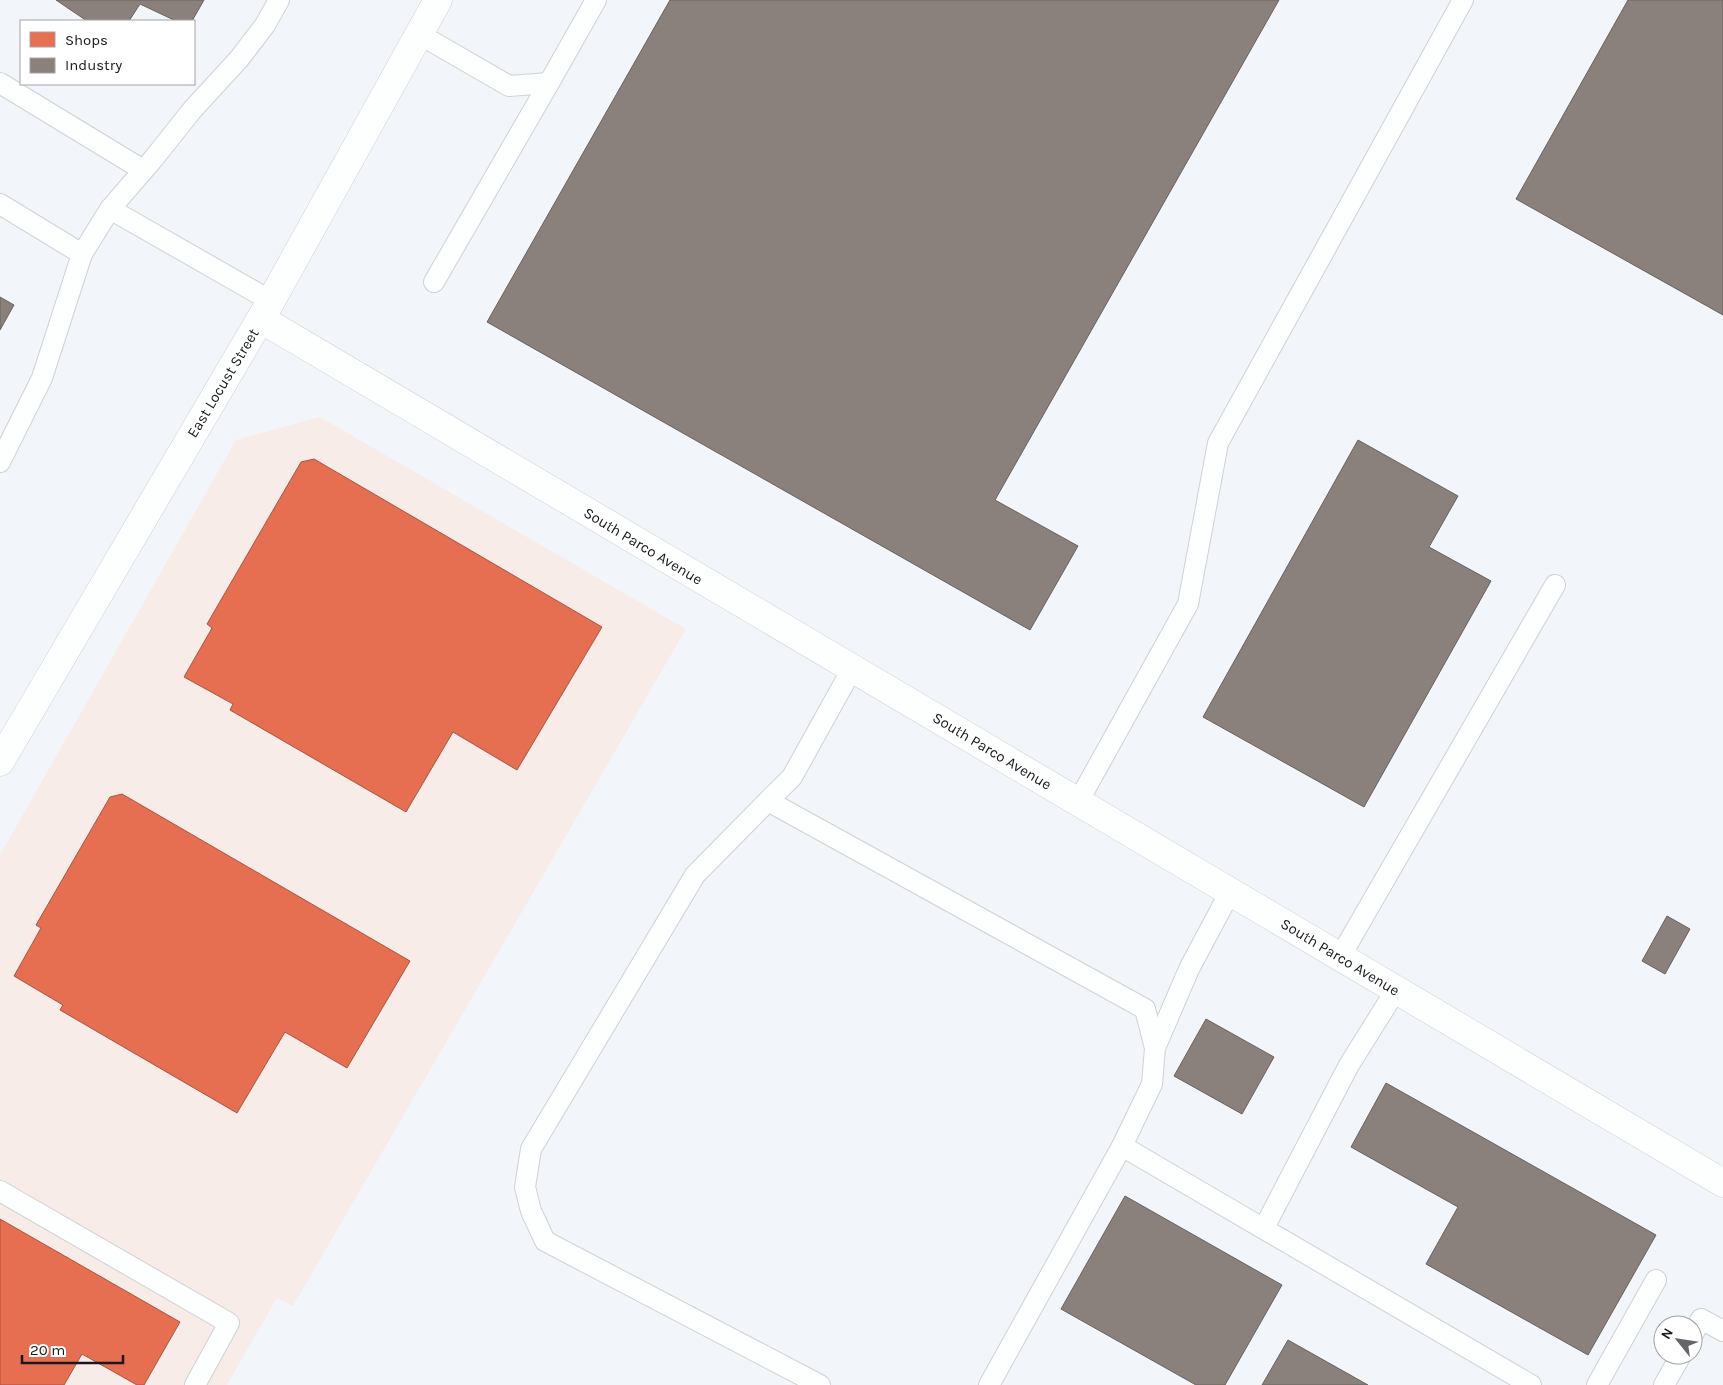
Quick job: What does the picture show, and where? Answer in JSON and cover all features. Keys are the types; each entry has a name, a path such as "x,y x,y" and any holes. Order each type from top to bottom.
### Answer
{"street":[{"name":"East Locust Street","path":"0,762 266,310 438,0"},
{"name":"South Parco Avenue","path":"266,310 852,669 1723,1183"}],"lane":[{"path":"0,462 42,378 82,254 110,210 192,109 238,59 265,25 279,0"},
{"path":"434,282 596,0"},
{"path":"1078,802 1188,604 1218,443 1463,0"},
{"path":"419,34 509,86 549,83"},
{"path":"0,83 143,170"},
{"path":"0,204 82,254"},
{"path":"110,210 266,310"},
{"path":"1340,957 1555,585"},
{"path":"820,1385 545,1242 524,1187 531,1148 695,875 792,778 852,669"},
{"path":"768,801 1145,1010 1155,1048"},
{"path":"988,1385 1122,1146 1152,1084 1155,1048 1189,969 1230,892"},
{"path":"1264,1228 1349,1065 1396,990"},
{"path":"1122,1146 1531,1385"},
{"path":"0,1191 229,1323 195,1385"},
{"path":"1597,1385 1656,1280"},
{"path":"1703,1320 1723,1331"},
{"path":"1664,1385 1675,1365"}],"shaded area":[{"path":"320,417 686,629 293,1306 277,1298 227,1385 0,1385 0,855 236,440"}],"building: Shops":[{"path":"314,459 602,627 517,770 453,732 406,812 230,710 233,704 184,677 212,628 207,624 301,462"},
{"path":"122,794 410,961 347,1068 285,1032 237,1113 60,1010 63,1005 14,976 41,928 36,925 110,797"},
{"path":"0,1219 180,1322 144,1385 137,1385 82,1354 64,1385 0,1385"}],"building: Industry":[{"path":"56,0 204,0 193,20 174,20 140,4 130,20 86,20"},
{"path":"670,0 1279,0 995,500 1078,546 1030,630 487,322"},
{"path":"1628,0 1723,0 1723,315 1516,199"},
{"path":"0,297 14,305 0,330"},
{"path":"1358,440 1458,496 1429,547 1491,581 1364,807 1203,717"},
{"path":"1667,916 1690,929 1665,974 1642,961"},
{"path":"1206,1019 1274,1057 1242,1114 1174,1076"},
{"path":"1386,1083 1656,1235 1588,1355 1426,1264 1458,1207 1351,1147"},
{"path":"1125,1196 1282,1285 1225,1385 1196,1385 1061,1309"},
{"path":"1288,1340 1368,1385 1262,1385"}]}
